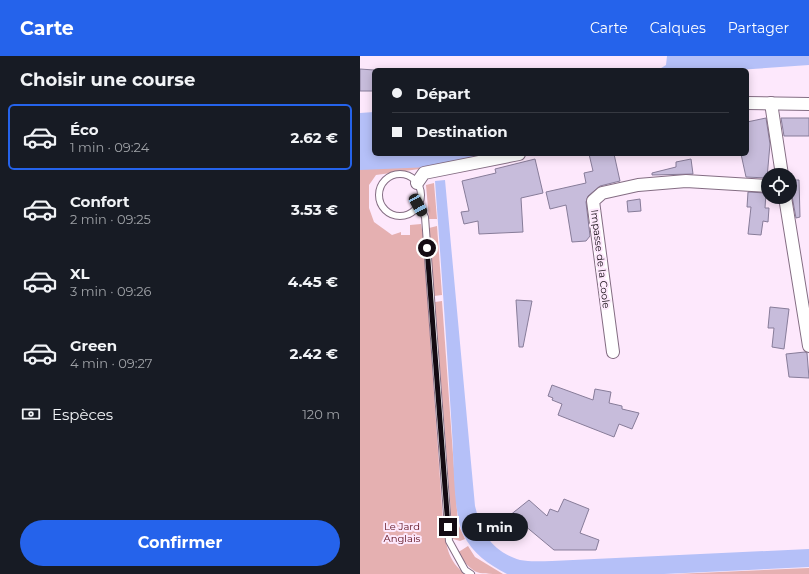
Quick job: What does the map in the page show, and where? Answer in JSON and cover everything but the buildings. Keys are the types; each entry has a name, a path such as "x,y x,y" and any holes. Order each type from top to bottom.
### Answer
{"street":[{"path":"749,103 809,104"},
{"path":"771,103 781,168"},
{"path":"417,183 424,173 509,156"},
{"name":"Impasse de la Coole","path":"613,352 593,201 602,193 638,185 686,181 761,186"},
{"path":"787,204 809,346"}],"lane":[{"path":"405,175 417,183 420,194 418,205 408,215 403,217 395,216 384,209 378,198 381,185 391,176 405,175"},
{"path":"418,205 425,216 449,541 465,570 471,574"}],"green space":[{"name":"Le Jard Anglais","path":"360,158 434,167 376,175 369,185 369,208 374,222 392,235 401,232 401,235 410,235 410,225 421,224 443,522 448,551 451,558 466,574 360,574"},
{"path":"434,183 437,219 429,219 426,185"},
{"path":"437,226 442,295 434,296 429,228"},
{"path":"442,301 458,524 465,539 460,541 453,539 435,302"},
{"path":"468,546 475,557 503,574 486,574 472,569 457,553"},
{"path":"809,568 809,574 675,574"}],"water":[{"path":"667,56 809,56 809,65 749,69 661,68 666,65"},
{"path":"372,112 372,156 478,156 431,167 360,170 360,113"},
{"path":"445,180 475,506 481,525 489,540 502,552 520,560 528,561 809,549 809,567 664,574 507,574 487,562 476,553 463,534 457,512 454,484 453,443 435,181"}],"route":[{"path":"427,248 448,527"}]}
